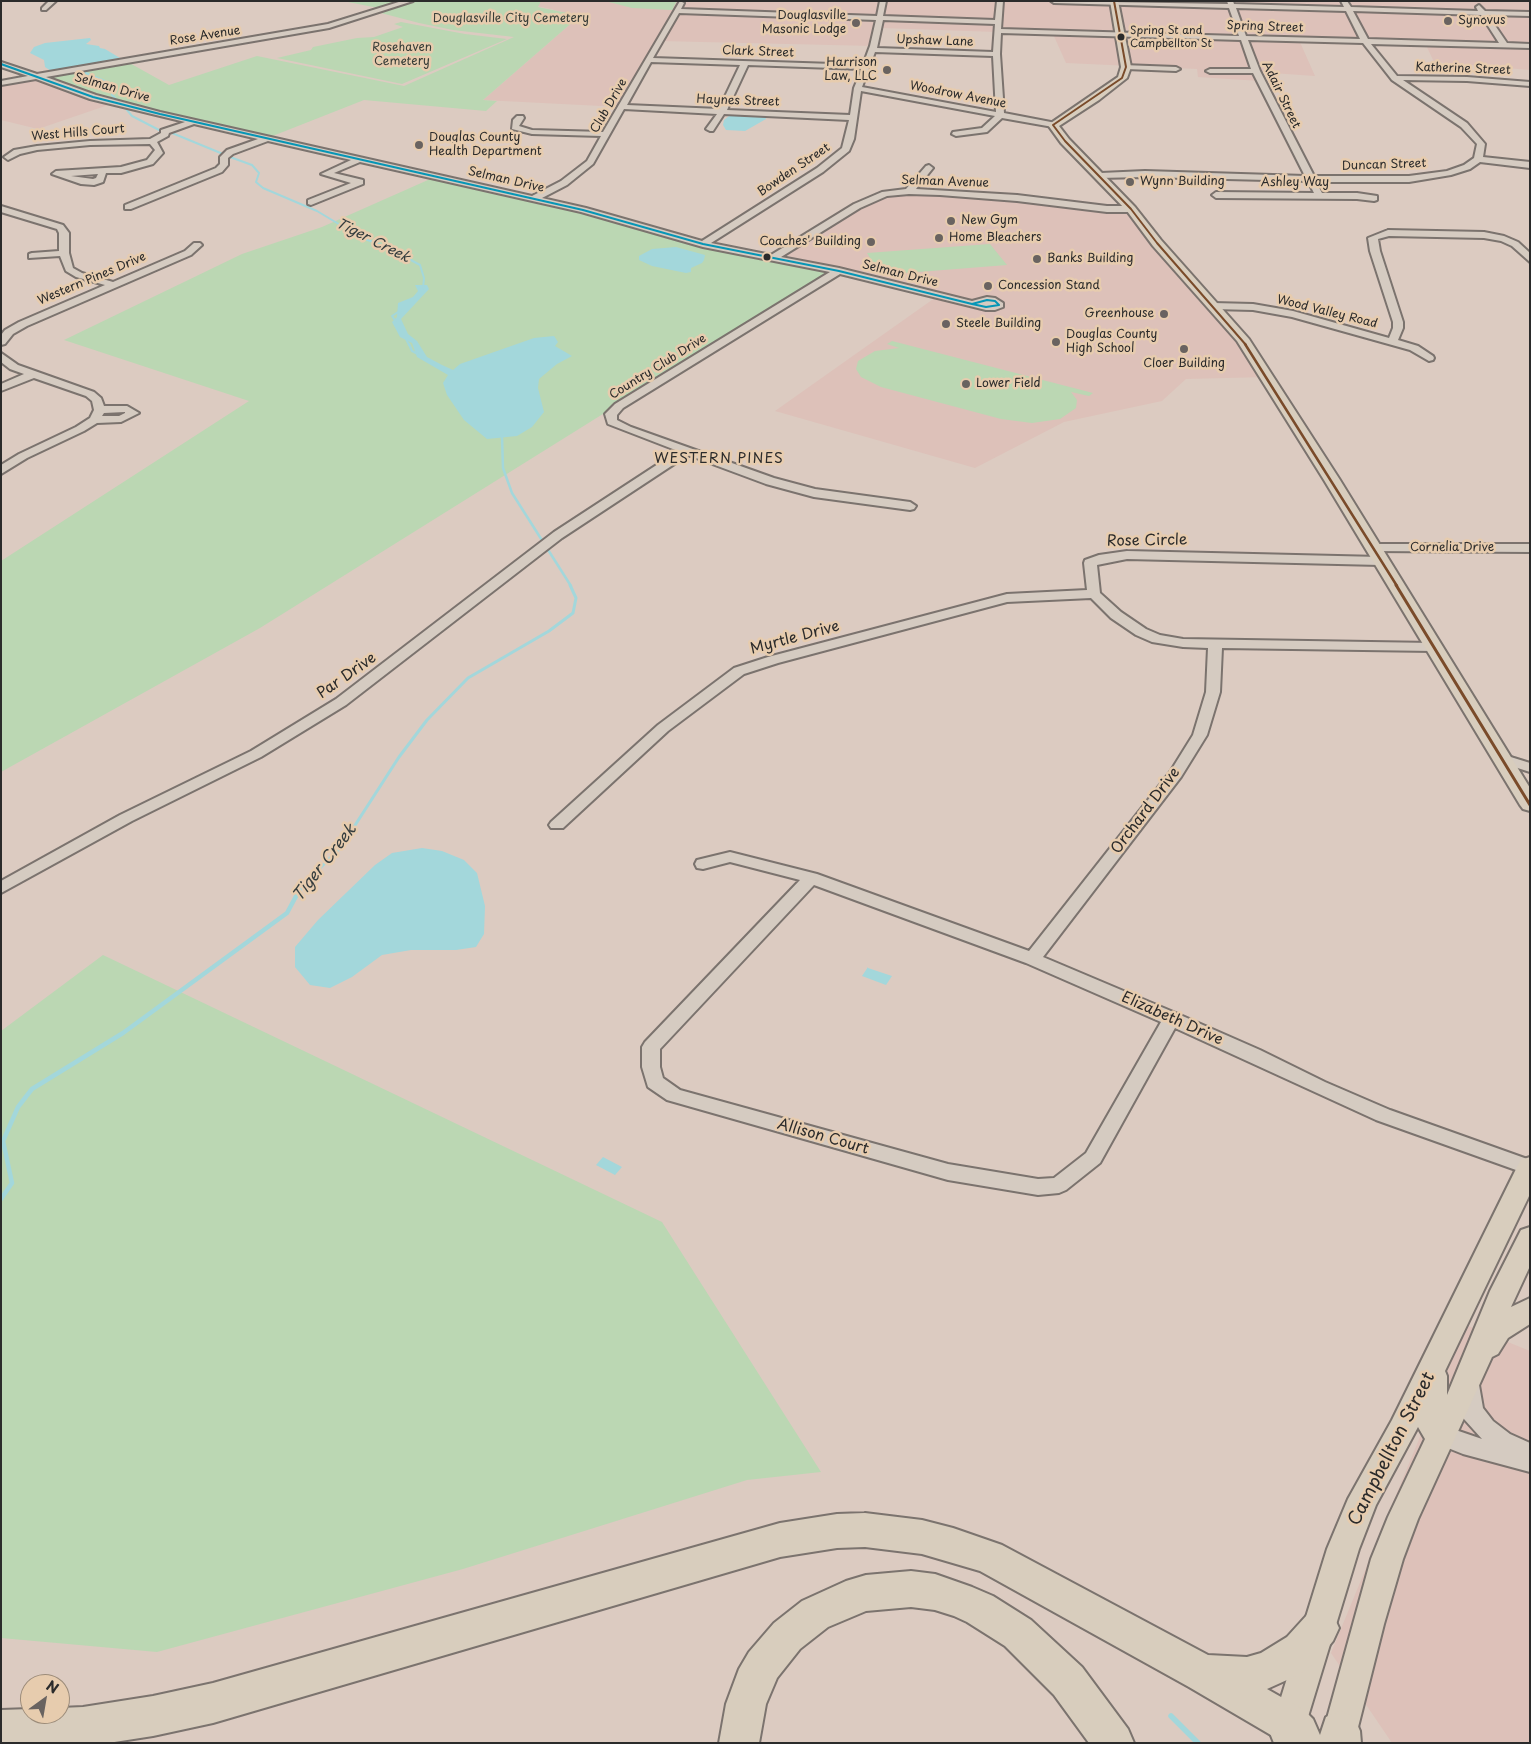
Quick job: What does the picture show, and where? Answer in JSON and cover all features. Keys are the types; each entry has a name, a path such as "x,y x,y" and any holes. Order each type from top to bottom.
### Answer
{"highway":[{"path":"1,1730 83,1727 153,1716 214,1703 771,1542 837,1531 874,1531 922,1537 989,1558 1025,1574 1203,1673 1293,1737"},
{"path":"738,1743 746,1704 754,1682 763,1665 786,1636 815,1614 846,1599 866,1592 910,1589 935,1592 959,1600 980,1609 1018,1633 1068,1681 1114,1743"},
{"path":"1203,1673 1248,1676 1264,1671 1284,1662 1301,1650 1320,1628"}],"main road":[{"path":"1114,2 1126,67 1122,78 1110,88 1053,125 1065,141 1131,209 1157,243 1242,339 1373,548 1530,805"},
{"name":"Campbellton Street","path":"1293,1737 1320,1628 1343,1549 1363,1499 1402,1429 1530,1167"},
{"path":"1468,1380 1504,1291 1530,1238"},
{"path":"1340,1739 1387,1559 1403,1517 1468,1380 1498,1330 1530,1309"},
{"path":"1435,1361 1431,1389 1431,1424 1441,1434"}],"street":[{"path":"44,9 53,1"},
{"name":"Rose Avenue","path":"1,83 329,26 410,1"},
{"name":"Club Drive","path":"534,199 564,183 590,162 682,1"},
{"name":"Bowden Street","path":"703,244 836,158 846,149 854,118 858,88 881,19 883,1"},
{"path":"956,134 984,130 996,121 1000,114 996,54 1000,1"},
{"path":"1054,1 1347,5 1530,14"},
{"path":"1474,1 1505,46"},
{"name":"Adair Street","path":"1231,3 1256,71 1319,195"},
{"path":"1347,5 1366,42 1395,78 1464,125 1481,144 1478,159 1529,164"},
{"name":"Spring Street","path":"676,11 881,19 1120,34 1530,46"},
{"name":"Upshaw Lane","path":"872,50 996,54"},
{"name":"Clark Street","path":"649,60 866,67"},
{"path":"710,129 722,112 744,63"},
{"name":"Selman Drive","path":"1,64 111,102 195,123 534,199 609,217 703,244 774,257 972,304"},
{"path":"1126,67 1176,68"},
{"path":"1210,71 1256,71"},
{"name":"Katherine Street","path":"1395,78 1468,79 1530,84"},
{"name":"Woodrow Avenue","path":"858,88 1053,125"},
{"name":"Haynes Street","path":"621,107 854,118"},
{"path":"520,118 516,122 516,127 532,132 606,134"},
{"path":"102,171 121,170 150,162 159,153 159,150 152,141 195,123"},
{"path":"128,207 219,170 224,164 224,157 230,152 265,138"},
{"name":"West Hills Court","path":"8,157 17,152 90,140 152,141"},
{"name":"Duncan Street","path":"1101,176 1153,174 1409,179 1467,168 1478,159"},
{"path":"311,202 360,182 326,174 356,160"},
{"path":"909,191 929,168"},
{"name":"Selman Avenue","path":"774,257 872,198 885,194 909,191 1017,198 1107,209 1131,209"},
{"name":"Ashley Way","path":"1216,195 1319,195 1374,198"},
{"path":"3,211 60,228 64,233 64,253 67,265 73,272 114,285"},
{"path":"1392,342 1398,328 1398,322 1375,251 1374,238 1388,232 1496,237 1514,244 1530,259"},
{"name":"Western Pines Drive","path":"1,342 10,332 22,324 188,253 197,245"},
{"path":"32,256 64,253"},
{"name":"Country Club Drive","path":"839,272 619,406 611,414 612,422 626,429 770,481 814,493 910,506"},
{"name":"Wood Valley Road","path":"1214,306 1253,307 1293,314 1414,348 1429,358"},
{"path":"1,356 14,366 90,394 97,400 97,415 68,436 23,456 4,468"},
{"path":"1,388 33,374"},
{"name":"Par Drive","path":"1,888 126,818 256,754 319,716 407,653 558,535 686,451"},
{"path":"4,468 21,470"},
{"name":"Cornelia Drive","path":"1373,548 1530,548"},
{"name":"Rose Circle","path":"1094,594 1090,563 1099,559 1127,555 1380,561"},
{"path":"1094,594 1116,615 1141,632 1157,639 1183,643 1215,644 1433,647"},
{"name":"Myrtle Drive","path":"556,824 663,728 739,671 773,660 1007,598 1094,594"},
{"name":"Orchard Drive","path":"1032,958 1176,774 1200,735 1214,692 1215,644"},
{"path":"1501,758 1530,768"},
{"name":"Elizabeth Drive","path":"702,864 730,857 811,878 1032,958 1172,1018 1383,1115 1530,1167"},
{"name":"Allison Court","path":"811,878 652,1047 651,1067 655,1082 674,1095 948,1172 1038,1187 1059,1185 1093,1158 1172,1018"},
{"path":"1468,1380 1470,1404 1476,1418 1498,1438 1530,1454"},
{"path":"1441,1434 1463,1444 1530,1462"}],"shaded area":[{"path":"541,1 1530,1 1530,70 1434,62 1425,43 1299,40 1315,76 1257,72 1261,81 1198,77 1197,69 1066,63 1053,34 882,28 874,46 659,41 621,107 483,100 575,20 564,19 576,15 537,6"},
{"path":"39,75 114,103 38,129 1,120 1,83"},
{"name":"Douglas County High School","path":"909,191 1131,209 1267,377 1186,379 1162,401 1064,422 975,468 775,411 939,295 777,256 872,198"},
{"path":"1466,1325 1530,1351 1530,1743 1392,1743 1331,1653"}],"green space":[{"name":"Douglasville City Cemetery","path":"343,1 541,1 538,7 577,15 566,19 575,20 483,100 497,101 486,111 364,100 265,139 120,104 36,77 126,61 169,85 257,56 404,86 514,37 453,30 419,23 381,13 388,10"},
{"path":"605,1 677,1 673,8 675,9 671,10 632,8"},
{"name":"Rosehaven Cemetery","path":"401,22 465,34 507,39 402,84 277,58 311,50 313,47 357,38 374,37 403,27 394,24"},
{"path":"437,176 609,219 775,256 832,271 260,628 1,772 1,561 249,401 64,340 242,254 322,227"},
{"path":"990,244 1007,265 880,275 867,253"},
{"path":"892,341 1093,393 1089,396 1071,392 1077,400 1076,408 1060,419 1032,423 1001,419 881,387 861,377 856,369 858,361 875,351 899,348 887,344"},
{"path":"103,955 662,1222 821,1472 747,1480 463,1569 157,1652 1,1638 1,1031"}],"water":[{"path":"90,38 91,40 86,44 99,46 120,58 51,71 45,67 44,60 30,53 34,47 45,43"},
{"path":"729,116 765,116 766,119 745,131 726,130 723,125 724,120"},
{"path":"676,247 705,255 704,260 702,263 691,268 691,272 686,273 652,266 639,260 639,256 652,249"},
{"path":"415,285 427,285 429,289 401,319 408,334 417,341 427,357 453,370 460,364 534,338 554,336 558,342 555,346 572,356 557,364 539,379 538,388 544,412 532,427 517,436 487,439 464,420 447,395 443,383 448,375 417,357 412,343 400,337 392,322 397,317 398,303 413,297 418,291"},
{"path":"422,848 442,851 464,860 477,873 485,906 484,934 476,947 456,950 411,950 382,955 352,977 330,988 310,985 295,967 295,947 318,920 375,865 392,853"},
{"path":"868,967 892,976 886,985 862,976"},
{"path":"603,1157 622,1167 615,1175 596,1165"}],"waterway":[{"path":"81,71 112,84 112,95 118,101"},
{"path":"122,104 132,116 161,131"},
{"path":"172,133 223,154"},
{"name":"Tiger Creek","path":"230,157 252,165 259,173 256,182 263,188 317,211 362,238 387,247 420,265 424,278 423,289"},
{"name":"Tiger Creek","path":"396,322 392,316 401,310"},
{"name":"Tiger Creek","path":"406,339 409,345"},
{"name":"Tiger Creek","path":"409,344 412,351 418,354"},
{"name":"Tiger Creek","path":"502,437 503,468 512,493 571,586"},
{"name":"Tiger Creek","path":"301,887 341,847 399,757 427,720 468,678 549,631 573,613 576,598 570,585"},
{"name":"Tiger Creek","path":"1,1199 12,1183 3,1141 18,1107 32,1089 123,1033 287,913 301,887"},
{"path":"1171,1716 1198,1743"}],"transit line":[{"path":"1114,1 1126,67 1122,78 1053,125 1065,141 1131,209 1157,243 1242,339 1332,480 1530,805"},
{"path":"1,64 93,97 160,114 583,210 703,244 839,271 936,296 986,307 999,305 995,301 987,300 972,304"}],"place":[{"name":"Synovus","path":"1448,21"},
{"name":"Douglasville Masonic Lodge","path":"856,23"},
{"name":"Spring St and Campbellton St","path":"1121,37"},
{"name":"Harrison Law, LLC","path":"887,70"},
{"name":"Douglas County Health Department","path":"419,145"},
{"name":"Wynn Building","path":"1130,182"},
{"name":"New Gym","path":"951,221"},
{"name":"Home Bleachers","path":"939,238"},
{"name":"Coaches' Building","path":"871,242"},
{"name":"Banks Building","path":"1037,259"},
{"name":"Concession Stand","path":"988,286"},
{"name":"Greenhouse","path":"1164,314"},
{"name":"Steele Building","path":"946,324"},
{"name":"Douglas County High School","path":"1056,342"},
{"name":"Cloer Building","path":"1184,349"},
{"name":"Lower Field","path":"966,384"}],"district":[{"name":"WESTERN PINES","path":"719,459"}]}
